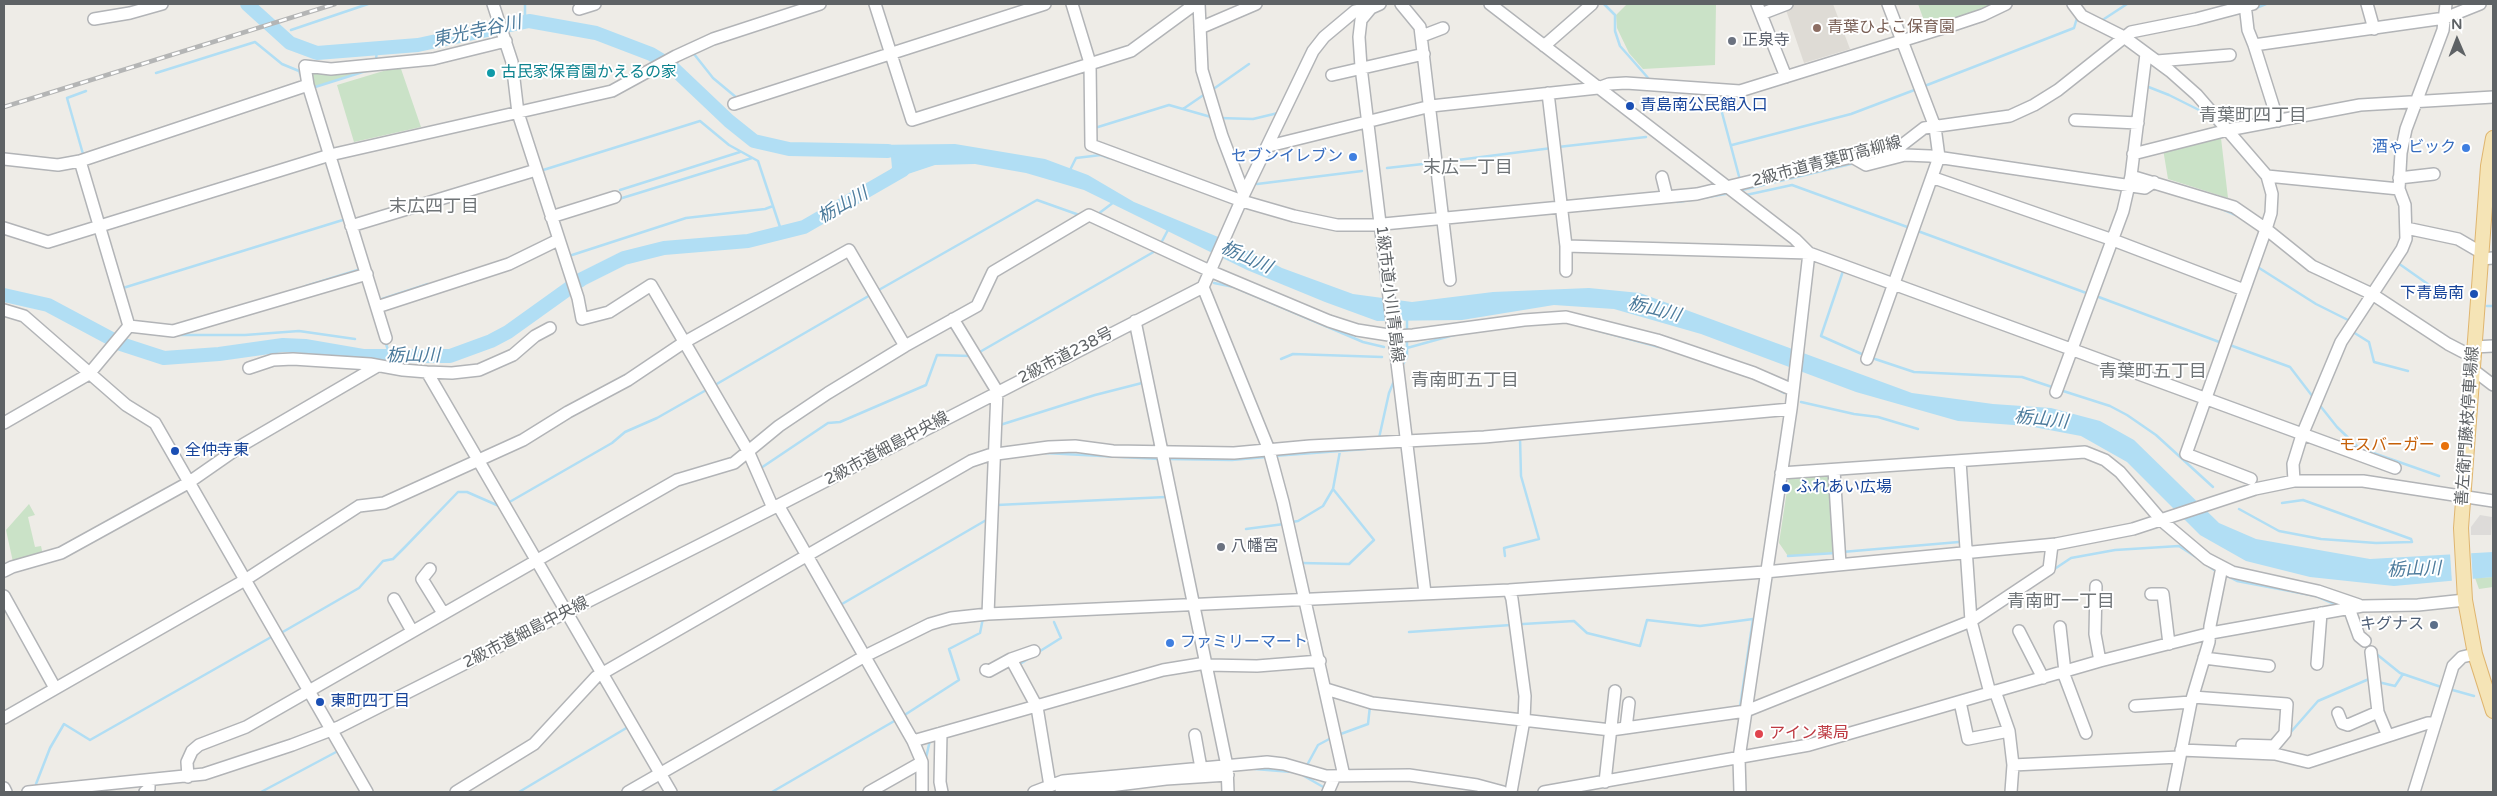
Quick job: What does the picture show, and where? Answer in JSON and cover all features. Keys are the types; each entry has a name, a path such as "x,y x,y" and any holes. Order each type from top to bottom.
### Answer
{"main road":[{"name":"善左衛門藤枝停車場線","path":"2493,138 2489,218 2473,358 2462,496 2461,544 2464,594 2475,654 2488,678 2493,711"}],"street":[{"path":"94,19 130,13 162,4"},
{"path":"579,9 595,4"},
{"path":"4,228 48,242 330,155 612,91 650,72 676,56 747,26 820,4"},
{"path":"875,4 915,132"},
{"path":"734,104 889,49 1046,4"},
{"path":"1072,4 1090,63"},
{"path":"912,120 1136,49 1197,4 1202,70 1243,198"},
{"path":"1200,28 1256,4"},
{"path":"1401,4 1420,27 1422,36 1445,222 1450,280"},
{"path":"1490,4 1795,239 1809,253"},
{"path":"1544,46 1592,4"},
{"path":"1786,77 1759,9 1787,4"},
{"path":"1867,359 1934,178 1939,154 1936,131 1888,4"},
{"path":"1269,146 1431,106 1598,88 1626,83 1740,91 1786,77 1901,36 1983,15 2006,4"},
{"path":"2073,4 2082,16 2127,39 2157,61 2197,95 2267,176 2272,194 2271,213 2186,454 2251,478"},
{"path":"2367,4 2374,29"},
{"path":"2294,481 2293,464 2302,435 2341,342 2402,249 2406,239 2405,205 2399,184 2401,153 2406,129 2419,99 2443,30 2446,4"},
{"path":"2254,45 2445,18 2480,4"},
{"path":"1328,792 1339,776 1336,736 1269,450 1203,287 1313,51 1324,37 1355,11 1375,6"},
{"name":"1級市道小川青島線","path":"1375,6 1361,20 1359,37 1361,67 1387,284 1401,334 1398,362 1399,377 1425,593"},
{"path":"494,7 512,62 518,113 578,298 582,319 609,312 651,285 683,343 748,451 776,507 807,556 913,741 922,762 922,792"},
{"name":"2級市道青葉町高柳線","path":"1090,63 1091,144 1317,222 1380,225 1445,222 1561,207 1665,187 1732,192 1852,157 1902,145 1924,128 1936,131 2010,116 2034,105 2058,90 2127,39 2131,32 2218,8 2247,8"},
{"path":"2247,8 2254,45 2278,121"},
{"path":"1422,36 1443,28"},
{"path":"386,338 308,85 304,66 332,69 433,59 505,39"},
{"path":"1332,75 1424,54"},
{"path":"2056,392 2074,350 2123,211 2130,180 2146,54"},
{"path":"2157,61 2230,55"},
{"path":"4,159 58,165 80,161 308,85"},
{"path":"1548,93 1566,246 1566,271"},
{"path":"2133,154 2228,130 2360,105 2419,99 2493,97"},
{"path":"2075,120 2138,123"},
{"path":"1852,157 1866,165 1905,155 1939,154 2154,182 2234,207 2266,229 2312,266 2372,294 2448,344 2473,358 2493,385"},
{"path":"4,423 89,374 114,346 126,329 80,161"},
{"path":"351,226 536,170"},
{"path":"2267,176 2399,184 2434,174"},
{"path":"1934,178 2113,240 2244,290"},
{"path":"551,217 615,197"},
{"path":"188,777 187,762 192,751 199,745 246,727 677,480 734,463 779,426 906,346 977,306 993,272 1089,215 1328,321 1357,330 1401,334 1566,317 1657,340 1793,386"},
{"path":"2406,228 2458,239 2485,257"},
{"path":"377,307 509,264 558,240"},
{"path":"1566,246 1809,253 2395,468"},
{"path":"4,718 245,580 358,506 384,503 523,440 568,412 628,380 683,343 849,250 906,346"},
{"path":"1740,792 1739,758 1791,409 1809,253"},
{"path":"126,329 173,331 367,274"},
{"name":"2級市道238号","path":"997,391 1203,287"},
{"path":"4,310 24,316 126,405 155,423 367,792"},
{"path":"953,319 997,391 988,614"},
{"path":"1135,321 1227,770 1228,792"},
{"path":"249,368 267,361 293,359 370,364 426,372 479,370 496,364 550,328"},
{"path":"2473,358 2493,346"},
{"path":"4,571 62,554 188,483 244,444 376,366"},
{"path":"426,372 565,614 671,792"},
{"name":"2級市道細島中央線","path":"28,792 188,777 223,769 332,729 776,507 997,391"},
{"path":"456,792 534,744 601,674 971,461 994,454 1074,446 1114,451 1234,454 1378,442 1484,436 1791,409"},
{"path":"1781,474 2085,452 2105,460 2120,472 2162,522 2207,559 2232,572 2318,591 2362,606"},
{"path":"1960,461 1971,621 1992,692 2009,731 2013,765 2011,792"},
{"path":"1834,470 1840,564"},
{"path":"628,792 865,656 930,624 951,618 988,614 1509,590 1766,572 2052,545 2093,538 2162,522 2256,489 2294,481 2363,481 2493,502"},
{"path":"1326,689 1372,703 1611,734 1626,728 1746,711 1971,621 2049,569 2052,545"},
{"path":"2173,792 2192,699 2210,633 2222,567"},
{"path":"430,569 422,579 443,613"},
{"path":"2096,586 2095,634 2100,662"},
{"path":"1509,590 1525,696 1523,723 1511,792"},
{"path":"2151,594 2163,594 2169,644"},
{"path":"1544,792 1809,746 1992,692 2210,633 2362,606 2418,605 2464,594"},
{"path":"4,596 55,688"},
{"path":"394,599 412,631"},
{"path":"2349,608 2359,636 2368,646 2378,712 2388,736"},
{"path":"2317,664 2321,613"},
{"path":"2060,627 2064,672 2086,733"},
{"path":"2019,631 2044,678"},
{"path":"986,670 989,672 1011,659 1034,651"},
{"path":"2414,792 2453,666 2462,657 2475,654"},
{"path":"2204,658 2269,666"},
{"path":"1011,659 1037,707 1050,786"},
{"path":"913,741 1163,670 1206,664 1257,666 1320,662"},
{"path":"1605,782 1615,691"},
{"path":"2013,765 2181,750 2274,746 2285,733 2287,704 2192,699 2135,706"},
{"path":"1960,702 1968,739 2009,731"},
{"path":"1626,728 1629,703"},
{"path":"2338,713 2342,723 2348,725 2378,712"},
{"path":"2181,750 2275,754 2308,762 2428,723 2435,723"},
{"path":"941,734 940,782 942,792"},
{"path":"1195,735 1201,768"},
{"path":"869,792 922,762"},
{"path":"1061,792 1166,779 1266,762 1339,776 1409,775 1477,785 1503,792"},
{"path":"1037,792 1063,781 1201,768 1227,770"},
{"path":"145,792 149,789 149,781"},
{"path":"4,788 6,792"}],"shaded area":[{"name":"青葉ひよこ保育園","path":"1794,4 1833,4 1850,49 1804,63 1785,7"},
{"path":"2480,515 2492,517 2491,535 2471,535 2471,527"}],"green space":[{"path":"1627,4 1716,4 1715,65 1643,69 1629,53 1617,28 1616,15"},
{"path":"1918,4 1993,4 1978,12 1926,26"},
{"path":"400,66 421,127 354,142 337,85"},
{"path":"372,69 314,88 308,71"},
{"path":"2221,138 2228,198 2168,179 2163,149"},
{"path":"1833,473 1837,552 1788,556 1779,543 1789,477"},
{"path":"29,504 35,515 28,517 35,547 41,546 43,555 13,562 6,530"},
{"path":"2493,577 2493,587 2479,589 2475,578"}],"water":[{"path":"955,144 1045,159 1088,175 1134,202 1235,244 1282,268 1353,294 1412,302 1493,292 1589,288 1640,293 1912,393 1993,404 2051,408 2100,421 2134,440 2219,523 2256,539 2370,559 2493,552 2493,577 2394,586 2310,577 2246,561 2200,535 2127,462 2081,436 2028,426 1958,421 1856,392 1701,334 1614,309 1554,305 1462,320 1377,321 1247,270 1084,190 1026,173 975,164 935,165 887,181 885,174 892,168 891,157 872,153 870,145"}],"pier":[{"path":"2471,551 2473,581 2452,583 2450,553"}],"waterway":[{"name":"東光寺谷川","path":"247,4 290,43 317,53 418,45 529,21 596,33 651,54 671,66 729,121 754,141 789,149 888,151"},
{"path":"291,30 368,4"},
{"path":"525,4 525,22"},
{"path":"1604,4 1615,15 1615,31 1620,46 1649,79"},
{"path":"2101,21 2127,4"},
{"path":"2256,8 2266,4"},
{"path":"2220,18 2243,12"},
{"path":"1922,87 2074,28 2077,18"},
{"path":"156,73 255,42 282,64 299,71 302,79"},
{"path":"376,60 377,49"},
{"path":"694,54 713,78 737,98"},
{"path":"1212,90 1249,64"},
{"path":"312,88 369,70"},
{"path":"2146,86 2207,114"},
{"path":"1732,145 1851,114 1917,89"},
{"path":"85,154 83,154 67,98 86,91"},
{"path":"1183,109 1205,94"},
{"path":"1717,94 1740,180"},
{"path":"1098,127 1169,105 1211,117"},
{"path":"1219,118 1253,119 1278,113"},
{"path":"540,171 700,121 729,145 758,161 782,233"},
{"path":"1558,147 1646,137"},
{"path":"1442,162 1552,148"},
{"path":"620,190 740,152"},
{"path":"1070,170 1076,158 1101,155 1109,158"},
{"path":"619,199 752,158"},
{"path":"1387,168 1432,163"},
{"path":"1738,191 1855,163"},
{"path":"1135,167 1151,173"},
{"name":"栃山川","path":"4,295 48,305 121,344 164,358 219,354 283,345 305,346 363,356 450,356 491,341 508,332 582,279 624,258 664,248 748,241 804,227 903,170"},
{"path":"1257,184 1362,171"},
{"path":"2114,178 2126,180"},
{"path":"1745,194 1792,185 1910,228"},
{"path":"1702,198 1731,193"},
{"path":"877,291 1037,200 1082,216"},
{"path":"1677,202 1691,200"},
{"path":"1098,214 1114,202"},
{"path":"569,256 686,218 765,209 773,206"},
{"path":"2222,209 2238,216"},
{"path":"123,288 346,219"},
{"path":"1160,245 1169,228"},
{"path":"1915,230 2089,294"},
{"path":"978,353 1157,250"},
{"path":"2398,263 2449,299"},
{"path":"2256,266 2316,304 2348,320 2349,323"},
{"path":"306,286 361,269"},
{"path":"1843,271 1821,336 1864,355"},
{"path":"1214,283 1234,287 1363,342 1384,347"},
{"path":"379,300 428,284"},
{"path":"715,385 872,294"},
{"path":"2096,296 2222,343"},
{"path":"2487,306 2493,306"},
{"path":"1407,319 1407,331"},
{"path":"1592,329 1659,347"},
{"path":"176,335 245,335 299,331 355,339"},
{"path":"2353,332 2369,342 2374,362 2408,371"},
{"path":"1407,348 1461,333"},
{"path":"1401,368 1407,357 1407,339"},
{"path":"385,341 390,356"},
{"path":"2227,344 2290,367 2313,397"},
{"path":"1281,359 1293,354 1382,357"},
{"path":"761,468 828,423 840,422 926,385 937,355 971,356"},
{"path":"1872,358 1914,372 2022,377 2055,388"},
{"path":"1379,438 1389,393 1394,381"},
{"path":"1000,425 1095,395 1142,383 1144,385"},
{"path":"506,504 612,443 625,432 657,418 708,389"},
{"path":"1777,389 1784,393"},
{"path":"2060,390 2110,406 2127,415 2156,435 2213,487"},
{"path":"1801,402 1854,414 1878,417 1918,429"},
{"path":"2318,403 2337,427 2359,448 2439,476"},
{"path":"1505,556 1504,548 1539,539 1521,476 1520,438"},
{"path":"1274,456 1366,449"},
{"path":"1292,522 1298,521 1323,506 1333,489 1340,451"},
{"path":"1045,453 1159,459"},
{"path":"1167,459 1232,460 1266,457"},
{"path":"1301,563 1349,564 1374,540 1333,489"},
{"path":"281,633 359,588 383,561 393,559 458,492 467,492 499,506"},
{"path":"997,505 1166,497"},
{"path":"2239,509 2279,531 2321,539 2376,543 2412,542 2411,539 2303,500 2282,503"},
{"path":"842,604 988,519"},
{"path":"1246,529 1284,524"},
{"path":"1842,552 1959,542"},
{"path":"2053,570 2071,558 2115,550 2179,546 2199,559"},
{"path":"1788,556 1836,553"},
{"path":"2207,565 2217,572"},
{"path":"2225,575 2237,581 2316,596 2337,605"},
{"path":"903,716 959,680 949,649 980,633 983,618"},
{"path":"1523,624 1574,621 1587,633 1640,646 1647,620 1700,626 1753,619 1740,707"},
{"path":"1037,653 1061,638 1054,622"},
{"path":"1409,632 1511,625"},
{"path":"36,784 50,748 64,724 90,740 273,636"},
{"path":"2374,652 2400,673 2444,688"},
{"path":"1021,666 1020,664 1028,659"},
{"path":"2378,682 2395,686 2403,674"},
{"path":"2290,733 2318,701 2369,679"},
{"path":"2449,689 2474,696"},
{"path":"1338,735 1368,724 1370,706"},
{"path":"772,792 896,720"},
{"path":"519,792 628,727"},
{"path":"1306,767 1318,745 1333,737"},
{"path":"926,758 930,740"},
{"path":"261,792 338,751"},
{"path":"1255,769 1292,772"},
{"path":"1304,776 1325,788"}],"railway":[{"path":"4,107 335,4"}],"place":[{"name":"青葉ひよこ保育園","path":"1817,28"},
{"name":"正泉寺","path":"1732,41"},
{"name":"古民家保育園かえるの家","path":"491,73"},
{"name":"青島南公民館入口","path":"1630,106"},
{"name":"酒ゃ ビック","path":"2466,148"},
{"name":"セブンイレブン","path":"1353,157"},
{"name":"下青島南","path":"2474,294"},
{"name":"モスバーガー","path":"2445,446"},
{"name":"全仲寺東","path":"175,451"},
{"name":"ふれあい広場","path":"1786,488"},
{"name":"八幡宮","path":"1221,547"},
{"name":"キグナス","path":"2434,625"},
{"name":"ファミリーマート","path":"1170,643"},
{"name":"東町四丁目","path":"320,702"},
{"name":"アイン薬局","path":"1759,734"}],"district":[{"name":"青葉町四丁目","path":"2253,116"},
{"name":"末広一丁目","path":"1468,168"},
{"name":"末広四丁目","path":"434,207"},
{"name":"青葉町五丁目","path":"2153,372"},
{"name":"青南町五丁目","path":"1465,381"},
{"name":"青南町一丁目","path":"2061,602"}]}
